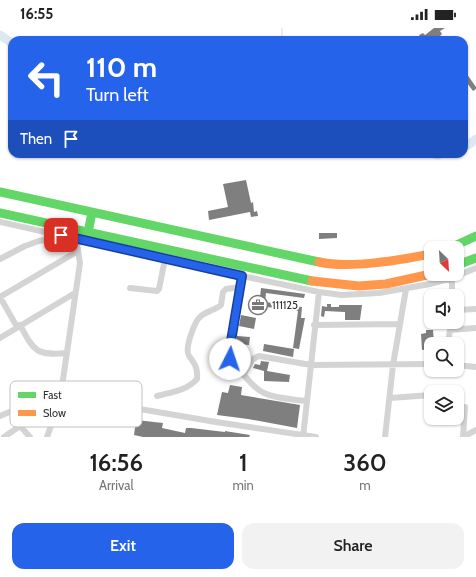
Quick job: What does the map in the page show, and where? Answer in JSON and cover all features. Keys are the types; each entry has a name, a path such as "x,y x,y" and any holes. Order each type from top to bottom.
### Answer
{"main road":[{"path":"0,192 322,263 347,265 385,262 424,255"},
{"path":"88,233 92,212"},
{"path":"0,213 309,281 359,286 386,284 424,276"},
{"path":"464,242 476,236"},
{"path":"464,262 476,258"}],"street":[{"path":"0,222 319,292 342,295 379,293 406,289 439,281"},
{"path":"63,381 80,263 76,238"},
{"path":"0,259 39,241 76,238"},
{"path":"1,296 78,251"},
{"path":"130,288 157,291 159,289 165,259"},
{"path":"464,273 476,268"},
{"path":"242,276 230,359 234,366 263,393 272,396 306,401"},
{"path":"157,396 180,390 189,386 197,379 197,368 187,351 188,342 198,320 202,315 221,305 223,292 226,289 241,287"},
{"path":"0,288 1,296 18,326 37,351 52,354 67,353"},
{"path":"385,437 393,365 406,289"},
{"path":"303,436 314,325 319,292"},
{"path":"0,338 75,293"},
{"path":"464,310 476,309"},
{"path":"314,325 399,324"},
{"path":"449,337 450,330 476,328"},
{"path":"243,375 254,359 259,356 310,365 424,364"},
{"path":"464,366 476,367"},
{"path":"390,398 424,396"},
{"path":"463,437 465,406"},
{"path":"142,409 316,437"},
{"path":"4,437 19,427"},
{"path":"21,427 30,437"},
{"path":"47,437 51,427"},
{"path":"463,437 476,430"}],"building":[{"path":"434,28 445,28 440,31 442,34 440,36 419,35 423,33 425,35"},
{"path":"468,76 476,87 473,91 468,84"},
{"path":"246,180 251,203 253,202 254,212 257,211 258,216 251,217 250,212 209,220 208,211 228,207 223,184"},
{"path":"319,233 337,233 337,238 319,239"},
{"path":"261,288 305,294 304,298 266,293 265,302 302,307 301,318 305,318 299,349 293,348 298,311 259,306"},
{"path":"327,304 331,304 331,307 339,307 339,305 362,305 360,320 345,320 345,312 325,311 324,317 321,316 322,306 327,307"},
{"path":"241,315 256,318 254,329 239,326"},
{"path":"426,330 433,330 434,337 424,337 424,350 422,350 421,334 426,333"},
{"path":"237,336 250,337 249,345 236,344"},
{"path":"264,344 294,349 293,357 263,351"},
{"path":"261,361 269,362 267,371 290,375 289,382 264,381 264,371 253,368 255,364 260,365"},
{"path":"230,385 242,387 241,395 300,405 297,428 217,415 222,392 228,393"},
{"path":"142,421 163,423 162,428 185,433 186,428 191,428 250,435 249,437 143,437 134,435 135,427 142,427"}],"waterway":[{"path":"282,28 282,36"},
{"path":"0,35 8,40"},
{"path":"468,145 476,139"}],"traffic: fast":[{"path":"0,192 319,262"},
{"path":"88,233 92,212"},
{"path":"0,213 312,281"},
{"path":"464,242 476,236"},
{"path":"464,262 476,258"}],"traffic: slow":[{"path":"319,262 345,265 375,263 424,255"},
{"path":"312,281 359,286 386,284 424,276"}],"place":[{"name":"111125","path":"258,305"}],"route":[{"path":"61,235 242,276 230,347 230,359"}]}
